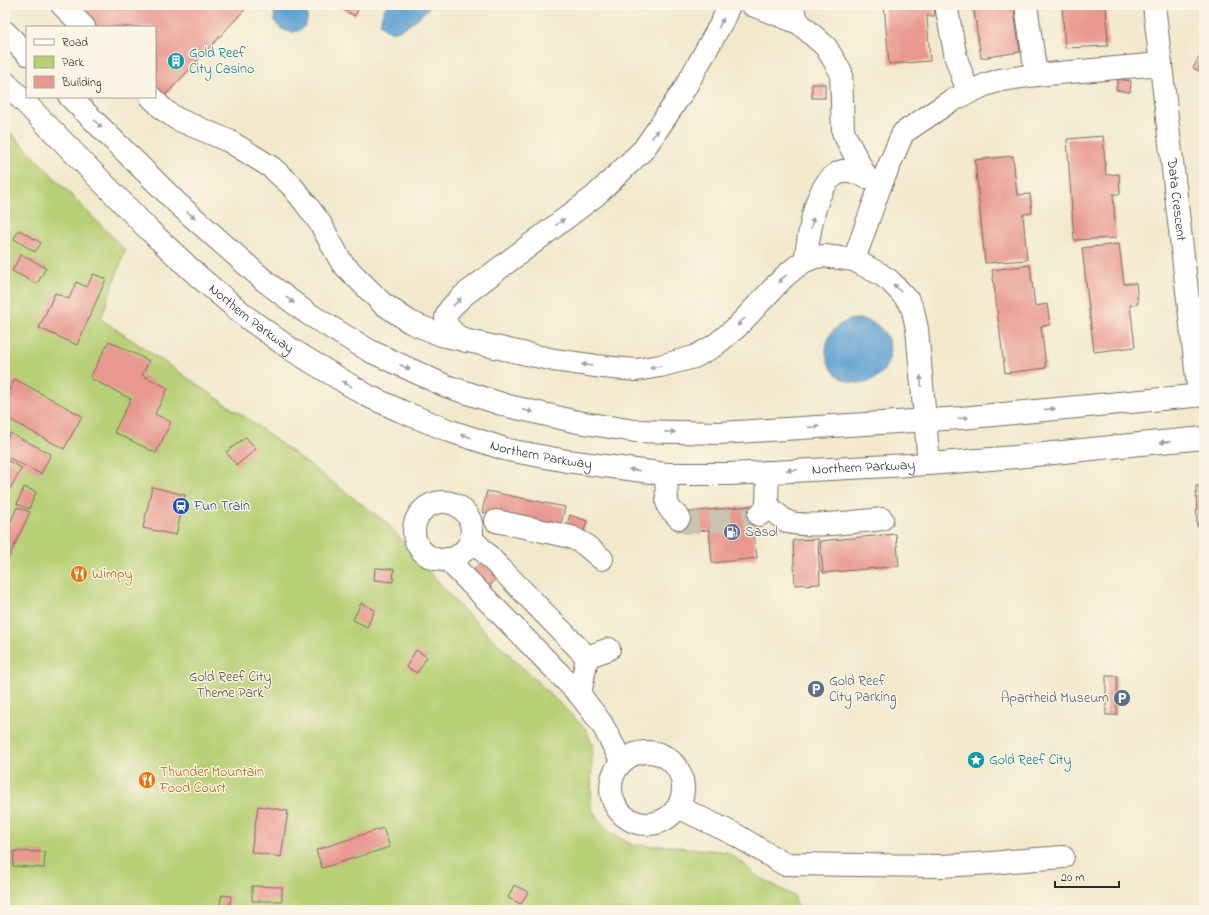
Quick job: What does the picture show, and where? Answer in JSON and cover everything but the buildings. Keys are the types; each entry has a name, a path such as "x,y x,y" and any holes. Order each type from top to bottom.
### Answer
{"main road":[{"path":"62,5 83,26"},
{"path":"467,341 458,337 448,328 446,316 450,309 464,295 595,196 643,150 685,88 729,5"},
{"path":"752,5 794,14 826,47 841,72 843,132 866,177 854,172 842,171 831,178 822,190 816,202 805,261"},
{"path":"946,5 956,58 968,92"},
{"path":"1026,5 1036,75"},
{"name":"Data Crescent","path":"1154,5 1202,395"},
{"path":"5,32 26,53"},
{"path":"854,260 879,190 903,133 949,102 968,92 1000,80 1036,75 1161,64"},
{"name":"Northern Parkway","path":"5,82 150,231 198,276 249,319 286,346 368,396 450,431 508,450 567,461 666,474 730,474 929,464 1204,438"},
{"path":"71,98 178,204 266,282 308,313 370,351 446,386 508,406 578,422 635,431 720,433 961,418 1202,395"},
{"path":"152,98 164,110 177,119 229,140 271,167 291,185 320,223 342,263 382,303 410,322 440,335 554,360 603,368 636,370 660,366 694,357 714,346 737,327 784,277 805,261 814,257 825,256 854,260 874,270 890,281 908,300 913,310 917,329 929,464"},
{"path":"254,156 278,158"},
{"path":"768,472 763,510 794,524 810,525 882,519"},
{"path":"666,474 667,501 669,508 678,518"},
{"path":"445,502 454,504 462,509 468,516 472,525 471,538 464,551 456,557 447,559 437,559 428,555 421,549 416,540 414,531 420,514 427,507 435,503 445,502"},
{"path":"496,521 571,536 584,544 602,559"},
{"path":"471,538 587,657"},
{"path":"447,559 580,695 602,724 622,762"},
{"path":"587,657 609,649"},
{"path":"580,695 587,657"},
{"path":"642,752 664,756 673,763 680,773 683,784 682,795 678,807 660,822 648,824 636,822 625,816 616,807 612,796 611,784 615,772 622,762 631,756 642,752"},
{"path":"678,807 736,835 784,864 942,866 1063,857"}],"green space":[{"name":"Gold Reef City Theme Park","path":"5,127 125,250 101,319 248,419 387,523 457,604 586,729 592,744 591,807 596,816 610,832 632,845 669,846 727,852 745,865 754,874 794,896 798,910 5,910"}],"water":[{"path":"277,5 304,5 307,10 307,20 303,27 298,31 291,32 279,27 275,21 274,14"},
{"path":"387,5 431,5 406,26 394,31 388,31 381,25 381,17"},
{"path":"852,319 864,319 881,328 888,339 890,351 888,363 881,374 864,383 852,383 840,378 831,369 826,357 826,345 831,333 840,324"}],"tunnel":[{"path":"679,518 682,522 687,523 749,519 759,515"}],"place":[{"name":"Gold Reef City Casino","path":"176,61"},
{"name":"Fun Train","path":"181,506"},
{"name":"Sasol","path":"732,532"},
{"name":"Wimpy","path":"79,574"},
{"name":"Gold Reef City Parking","path":"816,689"},
{"name":"Apartheid Museum","path":"1122,698"},
{"name":"Gold Reef City","path":"976,760"},
{"name":"Thunder Mountain Food Court","path":"147,780"}]}
